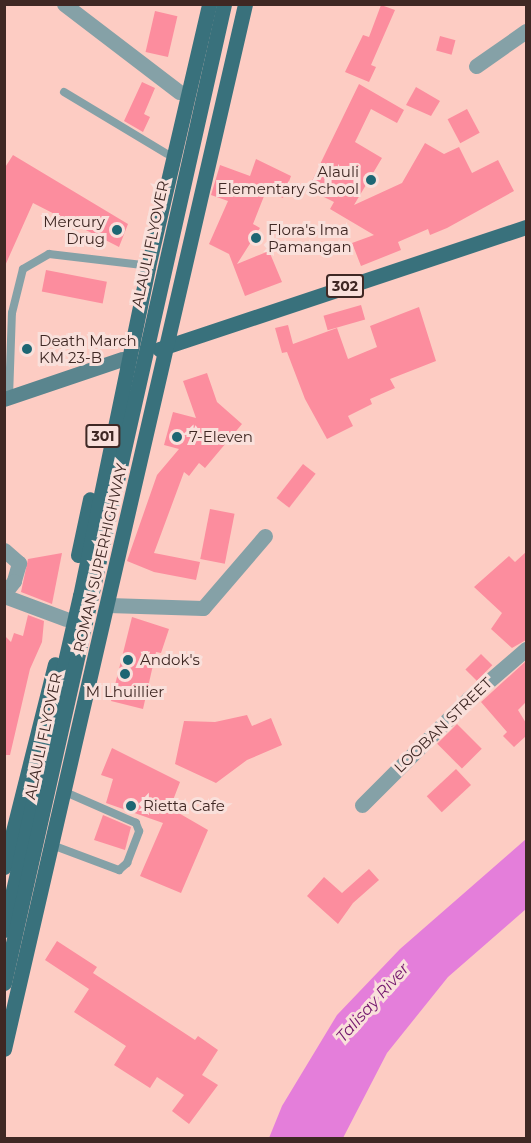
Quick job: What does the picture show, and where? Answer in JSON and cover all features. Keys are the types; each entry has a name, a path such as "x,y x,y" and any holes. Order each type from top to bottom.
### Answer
{"main road":[{"name":"ROMAN SUPERHIGHWAY","path":"4,867 66,619 200,4"},
{"name":"ALAULI FLYOVER","path":"4,983 190,114 209,4"},
{"name":"ALAULI FLYOVER","path":"190,114 224,4"},
{"name":"ROMAN SUPERHIGHWAY","path":"4,1048 65,792 245,4"},
{"name":"302","path":"7,398 526,227"},
{"name":"ALAULI FLYOVER","path":"4,930 85,598"}],"street":[{"path":"64,4 179,92"},
{"path":"476,66 526,32"},
{"path":"108,605 203,608 265,536"},
{"path":"4,550 19,564 14,581 4,595 66,619"},
{"name":"LOOBAN STREET","path":"362,805 468,699 526,649"}],"lane":[{"path":"64,92 167,154"},
{"path":"7,398 12,313 23,269 49,254 142,266"},
{"path":"52,845 123,869 139,831 136,823 65,792"}],"water":[{"name":"Talisay River","path":"526,839 526,909 448,977 387,1053 343,1138 269,1138 282,1106 337,1015 400,949"}],"building":[{"path":"381,5 395,10 371,65 376,67 369,82 345,72 363,35 369,37"},
{"path":"155,11 177,16 168,57 146,52"},
{"path":"440,36 455,40 452,55 436,50"},
{"path":"142,82 155,88 144,114 150,117 143,132 124,121"},
{"path":"359,84 404,110 397,123 371,109 355,142 382,158 354,205 402,183 425,143 444,154 459,147 472,173 498,160 514,191 447,228 430,235 428,229 398,242 401,250 361,266 352,243 374,235 330,209 334,202 308,189"},
{"path":"416,87 440,101 431,116 406,105"},
{"path":"467,109 480,133 460,143 448,119"},
{"path":"13,155 128,224 119,247 33,203 4,268 4,169"},
{"path":"256,159 291,176 283,198 266,191 253,224 260,228 237,264 269,251 282,282 245,296 229,254 209,244 228,201 211,195 220,165 250,176"},
{"path":"46,270 107,282 103,303 42,292"},
{"path":"361,305 365,319 328,330 324,316"},
{"path":"419,307 436,361 390,379 395,388 370,399 372,404 348,416 353,426 327,439 305,399 287,352 282,353 275,328 288,325 293,344 337,328 348,359 377,347 370,326"},
{"path":"207,373 217,402 242,424 205,468 199,463 189,476 184,472 154,553 200,562 196,580 154,572 127,561 157,475 179,449 164,445 173,412 196,418 183,381"},
{"path":"303,464 316,474 289,508 277,498"},
{"path":"210,509 235,514 225,564 200,559"},
{"path":"526,552 526,640 512,648 491,629 502,613 474,587 509,556 515,562"},
{"path":"62,553 52,604 21,592 28,559"},
{"path":"28,615 44,621 42,642 30,669 10,755 4,755 4,635 11,642 14,633 23,636"},
{"path":"132,617 169,629 161,653 156,652 143,709 111,701"},
{"path":"481,654 492,665 477,681 465,670"},
{"path":"526,661 526,702 518,710 526,723 526,736 514,747 503,736 507,732 481,702"},
{"path":"247,715 252,726 271,718 282,745 247,760 216,783 175,764 184,721 215,722"},
{"path":"457,724 482,749 462,769 437,744"},
{"path":"112,748 180,782 170,808 208,830 181,893 140,876 163,823 106,803 113,779 101,775"},
{"path":"456,769 471,785 442,812 427,796"},
{"path":"103,815 131,827 125,850 94,840"},
{"path":"369,869 379,880 353,903 338,924 307,896 324,877 342,893"},
{"path":"57,941 97,967 93,973 195,1040 198,1036 218,1050 202,1075 218,1085 189,1124 172,1111 184,1095 157,1077 150,1088 114,1065 126,1046 74,1012 89,989 45,960"}],"place":[{"name":"Alauli Elementary School","path":"371,180"},
{"name":"Mercury Drug","path":"117,230"},
{"name":"Flora's Ima Pamangan","path":"256,238"},
{"name":"Death March KM 23-B","path":"27,349"},
{"name":"7-Eleven","path":"177,437"},
{"name":"Andok's","path":"128,660"},
{"name":"M Lhuillier","path":"125,674"},
{"name":"Rietta Cafe","path":"131,806"}]}
